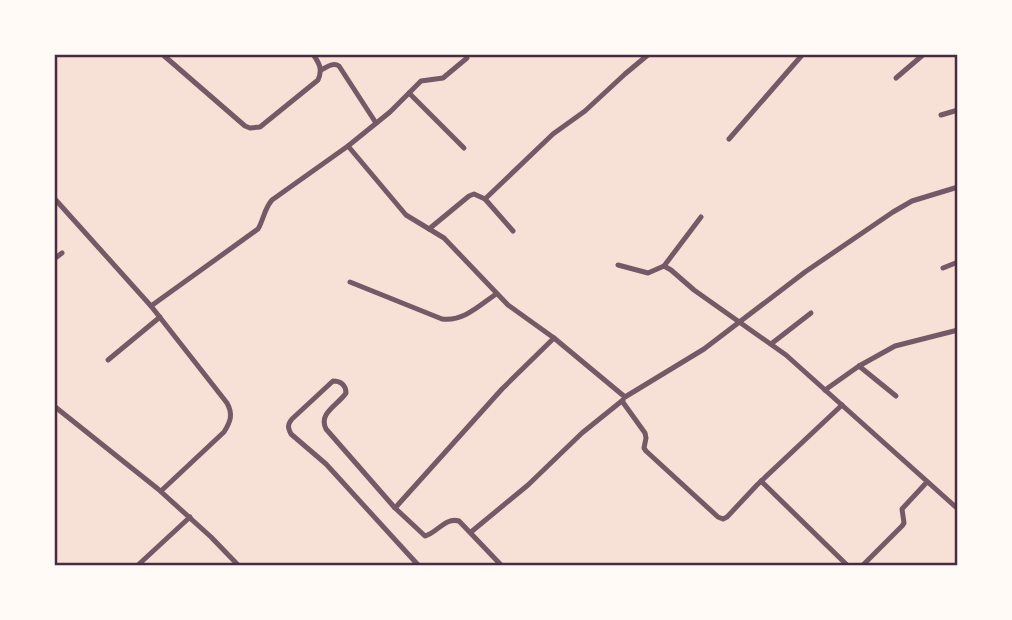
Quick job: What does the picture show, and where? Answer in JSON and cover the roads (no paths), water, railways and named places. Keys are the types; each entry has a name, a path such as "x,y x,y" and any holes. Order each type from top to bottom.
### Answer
{"street":[{"path":"162,54 250,128 260,127 318,80 320,64 313,54"},
{"path":"485,199 553,134 585,111 649,54"},
{"path":"729,139 803,54"},
{"path":"896,78 924,54"},
{"path":"151,306 258,229 266,207 272,200 348,146 421,81 443,78 467,58"},
{"path":"321,70 332,64 340,66 376,123"},
{"path":"409,93 464,148"},
{"path":"941,115 958,110"},
{"path":"348,146 406,215 444,238 496,294 554,338 623,399 645,433 646,452 718,517 727,517 842,405"},
{"path":"471,532 528,485 623,399 704,349 805,272 892,212 912,201 958,187"},
{"path":"429,229 474,194 485,199 513,231"},
{"path":"54,198 151,306 227,403 231,416 224,432 161,491"},
{"path":"618,265 648,273 664,266 701,217"},
{"path":"54,259 62,253"},
{"path":"943,268 958,262"},
{"path":"664,266 786,355 958,509"},
{"path":"350,282 442,319 451,320 471,311 496,294"},
{"path":"771,344 811,313"},
{"path":"108,360 160,317"},
{"path":"825,390 859,366 904,342 956,332"},
{"path":"395,508 502,389 554,338"},
{"path":"859,366 896,396"},
{"path":"419,566 326,464 291,434 288,428 292,419 333,382 343,384 346,393 324,418 323,423 395,508 425,536 448,521 459,521 502,566"},
{"path":"54,406 161,491 239,566"},
{"path":"761,481 848,566"},
{"path":"862,566 902,526 902,509 927,482"},
{"path":"137,566 146,563 190,517"}]}
